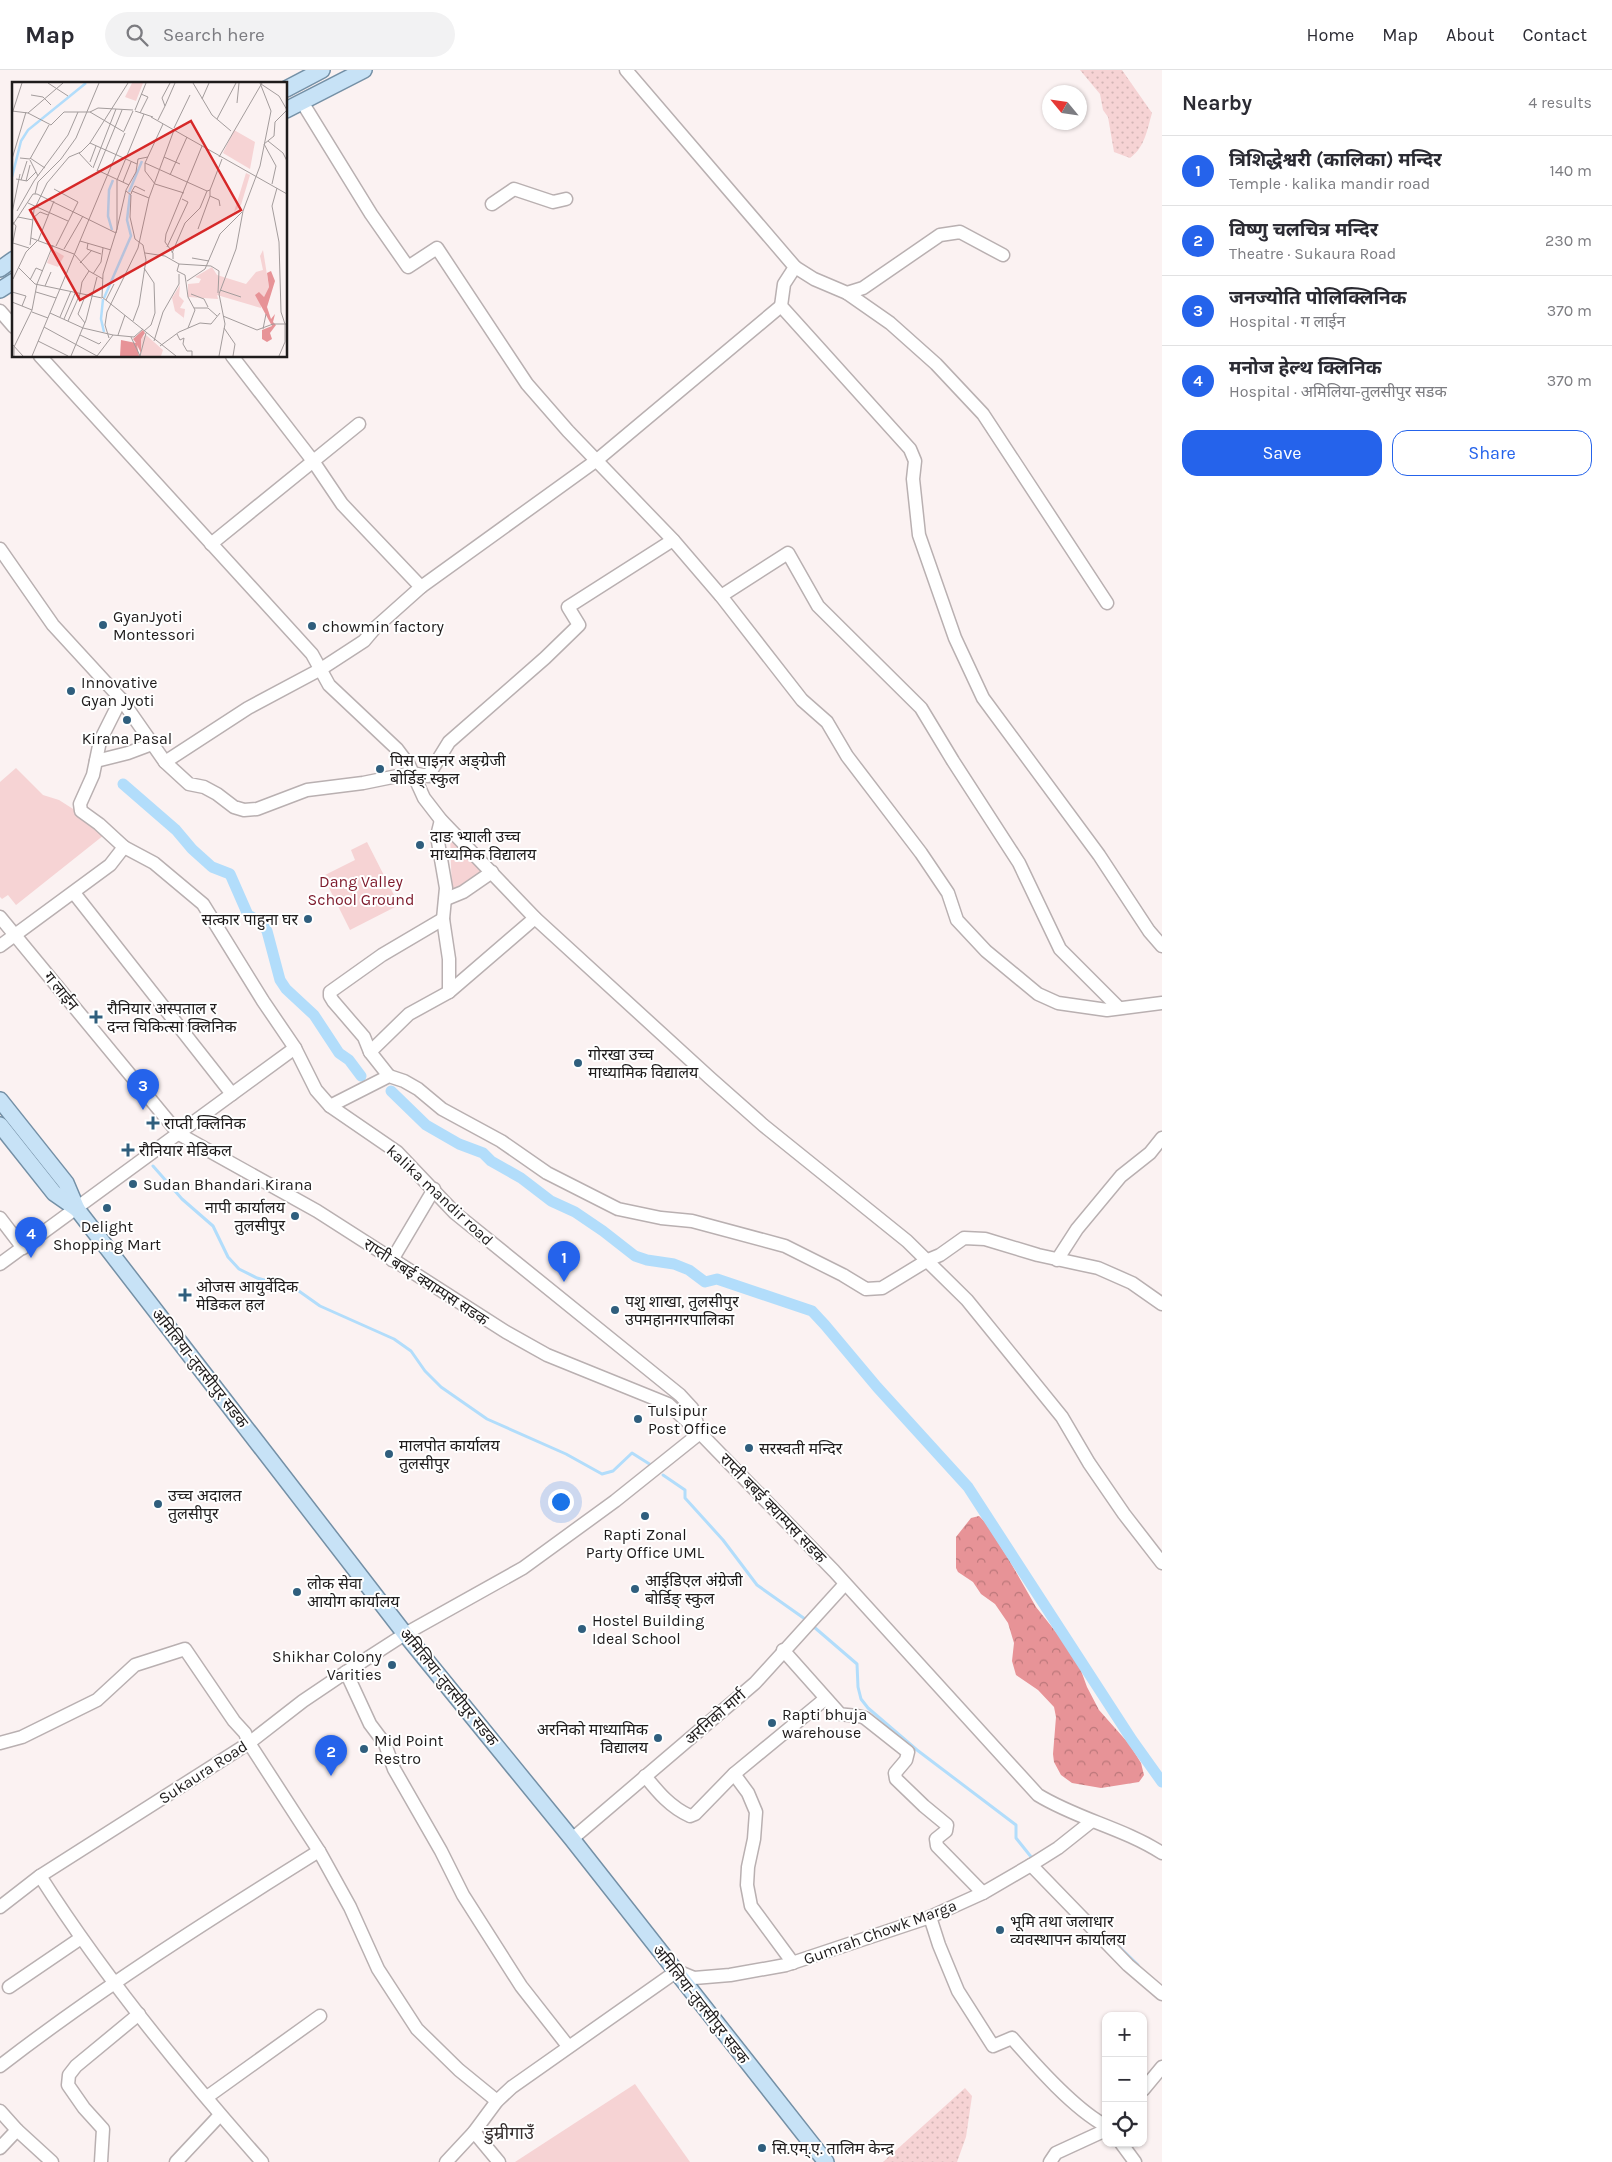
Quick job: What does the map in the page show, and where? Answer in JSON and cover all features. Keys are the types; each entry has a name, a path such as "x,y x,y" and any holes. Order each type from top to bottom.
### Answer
{"main road":[{"path":"288,88 322,70"},
{"path":"288,109 364,70"},
{"path":"0,269 12,260"},
{"path":"0,290 12,282"},
{"path":"0,1100 66,1182 77,1209"},
{"path":"0,1125 54,1193 77,1209"},
{"name":"अमिलिया-तुलसीपुर सडक","path":"77,1209 405,1634 572,1839 826,2162"}],"street":[{"path":"626,70 794,267 847,293 897,329 936,364 983,414 1106,603"},
{"path":"302,102 371,214 408,267 437,248 527,384 568,431 673,540 721,596 802,700 827,722 847,756 921,853 948,893 957,920 986,952 1038,994 1058,1003 1107,1010 1162,1003"},
{"path":"492,204 514,189 553,202 566,199"},
{"path":"847,293 863,288 940,235 960,232 1003,255"},
{"path":"165,762 248,708 321,669 364,641 375,628 421,586 598,460 780,306 784,284 794,267"},
{"path":"780,306 910,448 915,460 913,479 919,536 956,638 984,698 1099,855 1149,931 1162,946"},
{"path":"0,312 12,325"},
{"path":"42,358 312,654 329,685 398,749 409,765 424,798 441,820 535,918 763,1125 928,1260 968,1300 1062,1417 1089,1463 1124,1514 1162,1563"},
{"path":"234,358 313,461 342,504 421,586"},
{"path":"211,544 359,424"},
{"path":"0,549 54,625 121,699 165,762 188,784 204,787 218,794 234,807 244,810 257,809 307,790 363,783 412,773 428,776 449,742 545,658 579,625 568,607 673,540"},
{"path":"721,596 788,553 818,606 921,708 1019,863 1060,949 1119,1008"},
{"path":"121,699 100,741 96,761 128,753 152,744"},
{"name":"kalika mandir road","path":"96,761 80,804 80,811 99,824 124,847 154,863 203,904 263,1001 295,1048 316,1090 330,1106 398,1152 455,1213 680,1395 692,1408 700,1433"},
{"path":"441,820 437,836 446,888 443,919 449,960 449,992"},
{"path":"0,946 110,865 124,847"},
{"path":"446,899 463,892 492,872"},
{"path":"74,893 232,1094"},
{"name":"ग लाईन","path":"0,917 179,1134"},
{"path":"370,1052 409,1014 449,992 535,918"},
{"path":"443,919 382,955 330,992 330,996 364,1037 370,1052 389,1076 404,1081 418,1089 442,1109 501,1140 547,1172 618,1209 661,1218 692,1221 785,1246 843,1274 866,1289 882,1288 928,1260 940,1255 964,1238 985,1239 1057,1260 1098,1268 1132,1283 1162,1304"},
{"path":"0,1264 295,1048"},
{"path":"330,1106 389,1076"},
{"name":"राप्ती बबई क्याम्पस सडक","path":"179,1134 317,1211 506,1332 547,1356 668,1404 700,1433 845,1584 1038,1795 1057,1806 1139,1839 1162,1852"},
{"path":"1057,1260 1077,1229 1121,1176 1150,1153 1162,1138"},
{"path":"392,1260 434,1189"},
{"path":"0,1218 23,1248"},
{"name":"Sukaura Road","path":"0,1907 40,1876 249,1743 303,1701 346,1672 405,1634 523,1568 614,1501 700,1433"},
{"name":"अरनिको मार्ग","path":"572,1839 755,1683 845,1584"},
{"path":"0,1743 22,1737 97,1700 135,1665 185,1649 234,1721 245,1733 249,1743 319,1851 350,1907 378,1969 417,2028 459,2070 497,2101"},
{"path":"783,1650 840,1714 849,1716 857,1714 865,1718 908,1752 906,1760 895,1774 896,1779 946,1825 946,1831 936,1839 937,1846 983,1893"},
{"path":"346,1672 370,1724 385,1744 394,1769 441,1851 467,1903 521,1986 568,2046"},
{"path":"645,1776 664,1799 690,1816 695,1814 734,1774 825,1699"},
{"path":"734,1774 748,1793 756,1812 747,1885 751,1906 793,1963"},
{"name":"Gumrah Chowk Marga","path":"677,1971 694,1978 730,1975 793,1963 930,1918 983,1893 1031,1865 1058,1848 1092,1821"},
{"path":"0,2066 49,2028 236,1902 319,1851"},
{"path":"1031,1865 1128,1965 1162,1994"},
{"path":"40,1876 114,1985 140,2014 220,2115 262,2162"},
{"path":"930,1918 958,1991 992,2046 1012,2038 1030,2059 1091,2118 1102,2125"},
{"path":"9,1987 81,1938"},
{"path":"446,2162 474,2132 497,2101 512,2087 677,1971"},
{"path":"101,2162 103,2129 84,2108 68,2085 69,2075 76,2066 140,2014"},
{"path":"207,2098 320,2016"},
{"path":"1147,2085 1162,2067"},
{"path":"0,2111 17,2130 52,2162"},
{"path":"176,2162 220,2115"},
{"path":"0,2148 17,2130"},
{"path":"1056,2160 1102,2131"},
{"path":"474,2132 499,2162"},
{"path":"1124,2147 1135,2162"}],"green space":[{"path":"1080,70 1122,70 1152,113 1142,143 1130,158 1114,152 1108,117 1103,110 1100,94"},
{"path":"16,768 43,795 59,800 81,814 104,835 16,905 8,895 2,899 0,897 0,782"},
{"path":"450,835 484,873 452,894"},
{"name":"Dang Valley School Ground","path":"367,842 399,905 350,930 323,876 355,860 351,850"},
{"path":"979,1516 985,1522 1008,1558 1036,1607 1067,1646 1079,1665 1087,1687 1099,1710 1130,1745 1141,1763 1144,1775 1139,1782 1101,1788 1072,1783 1061,1775 1054,1762 1053,1754 1056,1717 1054,1707 1038,1690 1016,1675 1012,1661 1014,1643 1008,1623 995,1604 981,1594 973,1582 958,1572 956,1568 956,1537 971,1518"},
{"path":"635,2084 690,2162 515,2162"},
{"path":"965,2088 972,2096 966,2137 957,2162 883,2162"}],"waterway":[{"path":"123,784 176,830 192,849 212,867 230,874 248,915 261,922 267,931 280,980 286,989 314,1015 339,1053 349,1060 361,1076"},
{"path":"391,1091 426,1125 459,1144 483,1153 491,1161 521,1178 551,1201 575,1212 635,1256 647,1260 674,1264 689,1270 705,1282 717,1279 812,1311 877,1387 968,1487 1132,1740 1162,1782"},
{"path":"153,1166 182,1199 213,1226 228,1257 239,1269 257,1278 296,1289 320,1306 394,1339 411,1351 425,1371 441,1387 487,1419 566,1454 602,1474 613,1471 632,1453 651,1465"},
{"path":"663,1475 685,1490 685,1498 723,1540 757,1585 805,1619"},
{"path":"814,1627 857,1664 858,1687 861,1699 868,1708 917,1750 1016,1825 1016,1838 1032,1858"},
{"path":"1103,1931 1138,1965"}],"place":[{"name":"GyanJyoti Montessori","path":"103,625"},
{"name":"chowmin factory","path":"312,626"},
{"name":"Innovative Gyan Jyoti","path":"71,691"},
{"name":"Kirana Pasal","path":"127,720"},
{"name":"पिस पाइनर अङ्‍ग्रेजी बोर्डिङ् स्कुल","path":"380,769"},
{"name":"दाङ भ्याली उच्च माध्यमिक विद्यालय","path":"420,845"},
{"name":"सत्कार पाहुना घर","path":"308,919"},
{"name":"रौनियार अस्पताल र दन्त चिकित्सा क्लिनिक","path":"96,1017"},
{"name":"गोरखा उच्च माध्यामिक विद्यालय","path":"578,1063"},
{"name":"जनज्योति पोलिक्लिनिक","path":"143,1110"},
{"name":"राप्ती क्लिनिक","path":"153,1123"},
{"name":"रौनियार मेडिकल","path":"128,1150"},
{"name":"Sudan Bhandari Kirana","path":"133,1184"},
{"name":"Delight Shopping Mart","path":"107,1208"},
{"name":"नापी कार्यालय तुलसीपुर","path":"295,1216"},
{"name":"मनोज हेल्थ क्लिनिक","path":"31,1258"},
{"name":"त्रिशिद्धेश्वरी (कालिका) मन्दिर","path":"564,1282"},
{"name":"ओजस आयुर्वेदिक मेडिकल हल","path":"185,1295"},
{"name":"पशु शाखा, तुलसीपुर उपमहानगरपालिका","path":"615,1310"},
{"name":"Tulsipur Post Office","path":"638,1419"},
{"name":"सरस्वती मन्दिर","path":"749,1448"},
{"name":"मालपोत कार्यालय तुलसीपुर","path":"389,1454"},
{"name":"उच्च अदालत तुलसीपुर","path":"158,1504"},
{"name":"Rapti Zonal Party Office UML","path":"645,1516"},
{"name":"आईडिएल अंग्रेजी बोर्डिङ् स्कुल","path":"635,1589"},
{"name":"लोक सेवा आयोग कार्यालय","path":"297,1592"},
{"name":"Hostel Building Ideal School","path":"582,1629"},
{"name":"Shikhar Colony Varities","path":"392,1665"},
{"name":"Rapti bhuja warehouse","path":"772,1723"},
{"name":"अरनिको माध्यामिक विद्यालय","path":"658,1738"},
{"name":"Mid Point Restro","path":"364,1749"},
{"name":"विष्णु चलचित्र मन्दिर","path":"331,1776"},
{"name":"भूमि तथा जलाधार व्यवस्थापन कार्यालय","path":"1000,1930"},
{"name":"सि.एम्.ए. तालिम केन्द्र","path":"762,2148"}],"district":[{"name":"डुम्रीगाउँ","path":"509,2133"}]}
